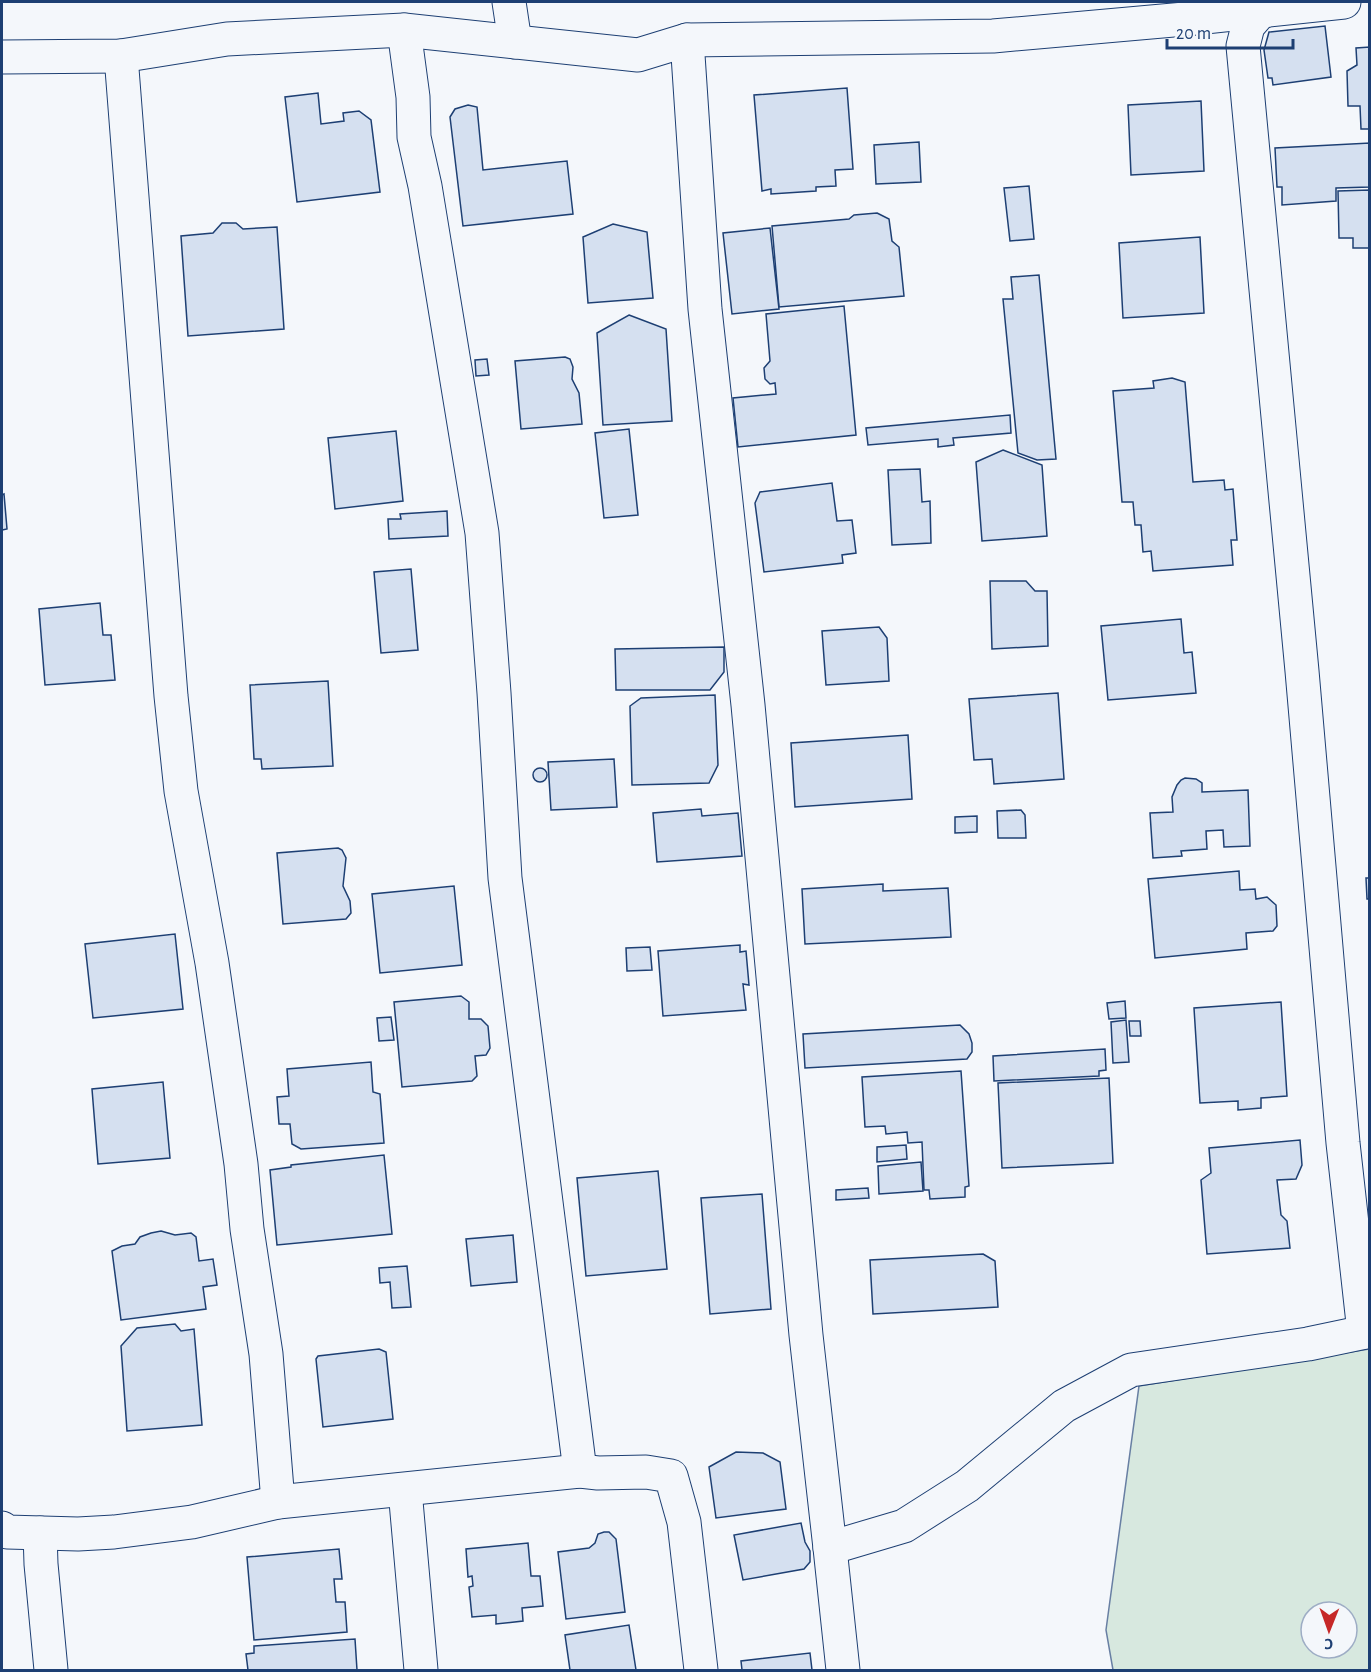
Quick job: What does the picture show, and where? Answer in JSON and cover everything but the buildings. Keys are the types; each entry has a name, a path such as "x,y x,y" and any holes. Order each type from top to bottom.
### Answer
{"street":[{"path":"509,2 515,42"},
{"path":"2,57 121,56 227,39 404,30 638,56 687,40 993,36 1344,2"},
{"path":"830,1548 904,1526 967,1486 1064,1406 1131,1370 1308,1344 1367,1332 1343,1143 1301,659 1243,46 1248,26 1261,11"},
{"path":"404,30 414,137 425,186 482,533 505,878 580,1471"},
{"path":"687,40 705,309 748,705 804,1323 843,1671"},
{"path":"121,56 169,672 180,781 212,963 241,1164 247,1229 266,1354 278,1502"},
{"path":"2,1528 7,1532 78,1534 114,1532 192,1522 278,1502 580,1471 646,1472 671,1476 684,1522 701,1671"},
{"path":"405,1490 422,1671"},
{"path":"40,1533 40,1564 51,1671"}],"shaded area":[{"path":"1369,1349 1369,1670 1113,1670 1106,1630 1139,1386"}]}
